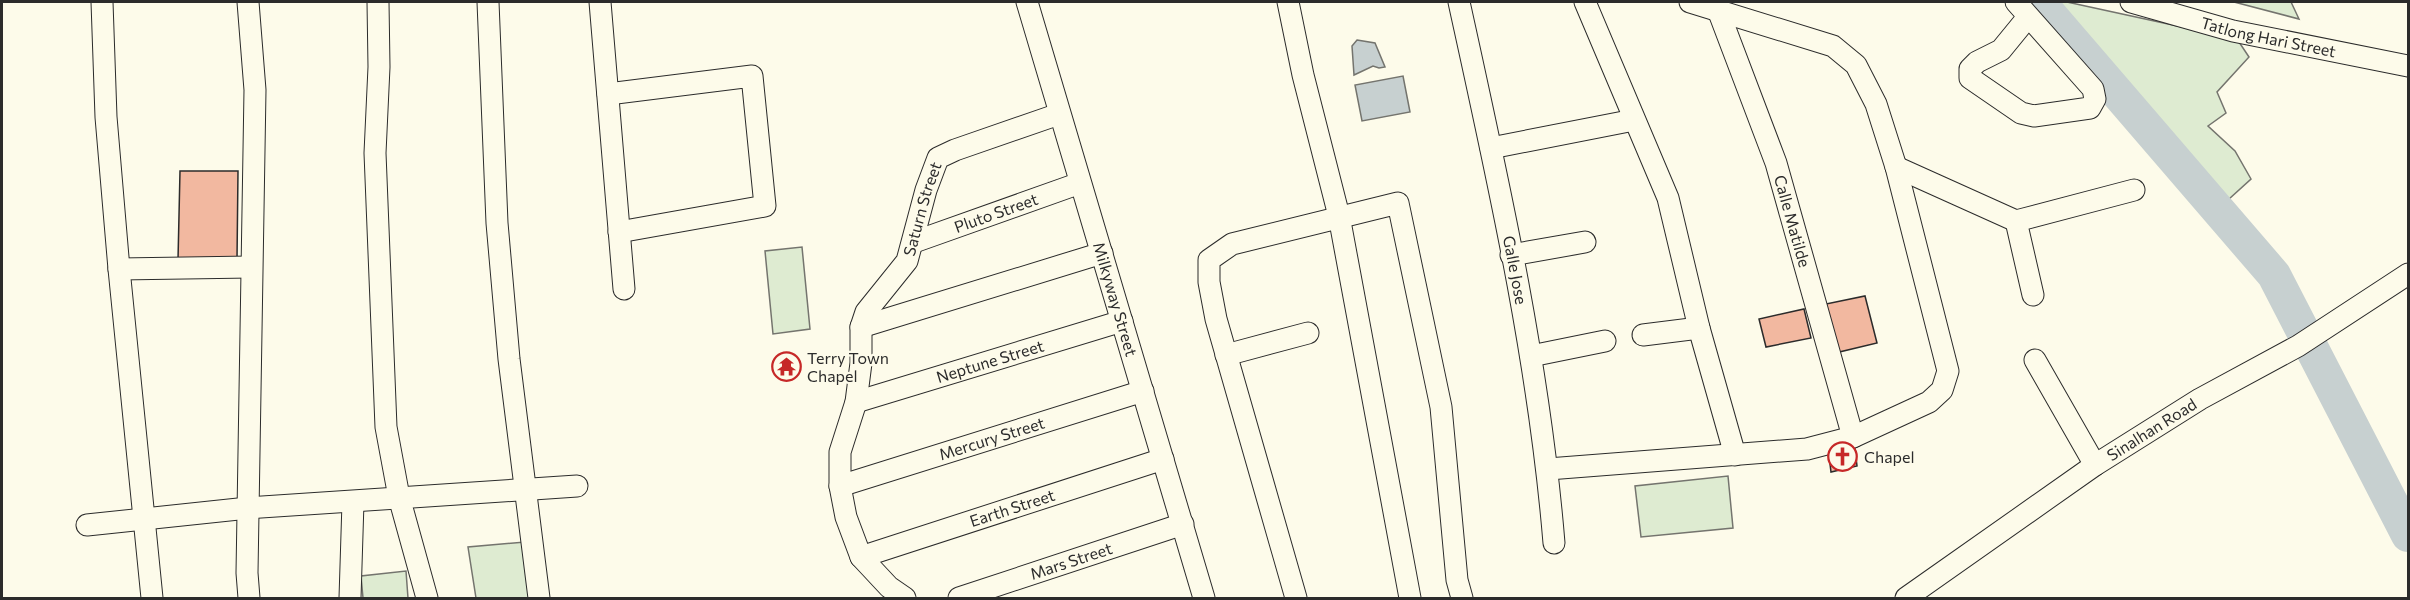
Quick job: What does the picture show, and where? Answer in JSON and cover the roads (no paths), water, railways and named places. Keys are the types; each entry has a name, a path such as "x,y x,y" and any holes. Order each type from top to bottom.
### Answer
{"street":[{"path":"102,2 106,117 152,598"},
{"path":"248,2 255,90 250,267 247,573 249,598"},
{"path":"378,2 379,67 375,153 386,427 399,497 427,598"},
{"path":"488,2 496,223 509,359 539,598"},
{"path":"600,2 624,289"},
{"name":"Milkyway Street","path":"1028,2 1059,114 1183,524 1197,597"},
{"path":"1288,2 1303,75 1339,216 1410,598"},
{"name":"Galle Jose","path":"1459,2 1491,148 1531,356 1548,469 1554,543"},
{"path":"1585,2 1668,198 1699,328 1735,455"},
{"path":"1548,469 1807,449 1853,437 1929,402 1942,390 1948,371 1896,167 1876,104 1856,65 1833,46 1690,2"},
{"name":"Tatlong Hari Street","path":"2131,2 2233,31 2409,66"},
{"path":"2022,9 2093,89 2095,99 2090,108 2034,116 2021,113 1970,78 1970,69 1977,62 2001,50 2022,9"},
{"name":"Calle Matilde","path":"1718,10 1776,163 1853,437"},
{"path":"608,94 752,76 765,207 619,232"},
{"name":"Saturn Street","path":"905,598 889,587 861,557 846,517 840,486 840,452 856,402 861,363 861,327 866,312 907,261 914,242 926,190 938,158 1059,114"},
{"path":"1491,148 1634,120"},
{"path":"1896,167 2016,221 2134,190"},
{"name":"Pluto Street","path":"914,242 1080,183"},
{"path":"1296,598 1226,355 1209,282 1209,260 1232,244 1398,203 1442,407 1457,580 1462,598"},
{"path":"2016,221 2033,295"},
{"path":"1511,255 1585,243"},
{"path":"861,327 1102,253"},
{"path":"119,269 250,267"},
{"name":"Sinalhan Road","path":"1906,598 2095,465 2200,399 2317,334 2409,274"},
{"name":"Neptune Street","path":"856,402 1122,321"},
{"path":"1643,335 1699,328"},
{"path":"1226,355 1308,333"},
{"path":"1531,356 1605,341"},
{"path":"2035,360 2095,465"},
{"name":"Mercury Street","path":"840,486 1143,391"},
{"name":"Earth Street","path":"861,557 1163,459"},
{"path":"87,525 248,508 577,486"},
{"path":"350,598 353,502"},
{"name":"Mars Street","path":"959,598 1183,524"}],"waterway":[{"path":"2039,2 2274,275 2408,535"}],"place":[{"name":"Terry Town Chapel","path":"786,367"},
{"name":"Chapel","path":"1843,457"}]}
